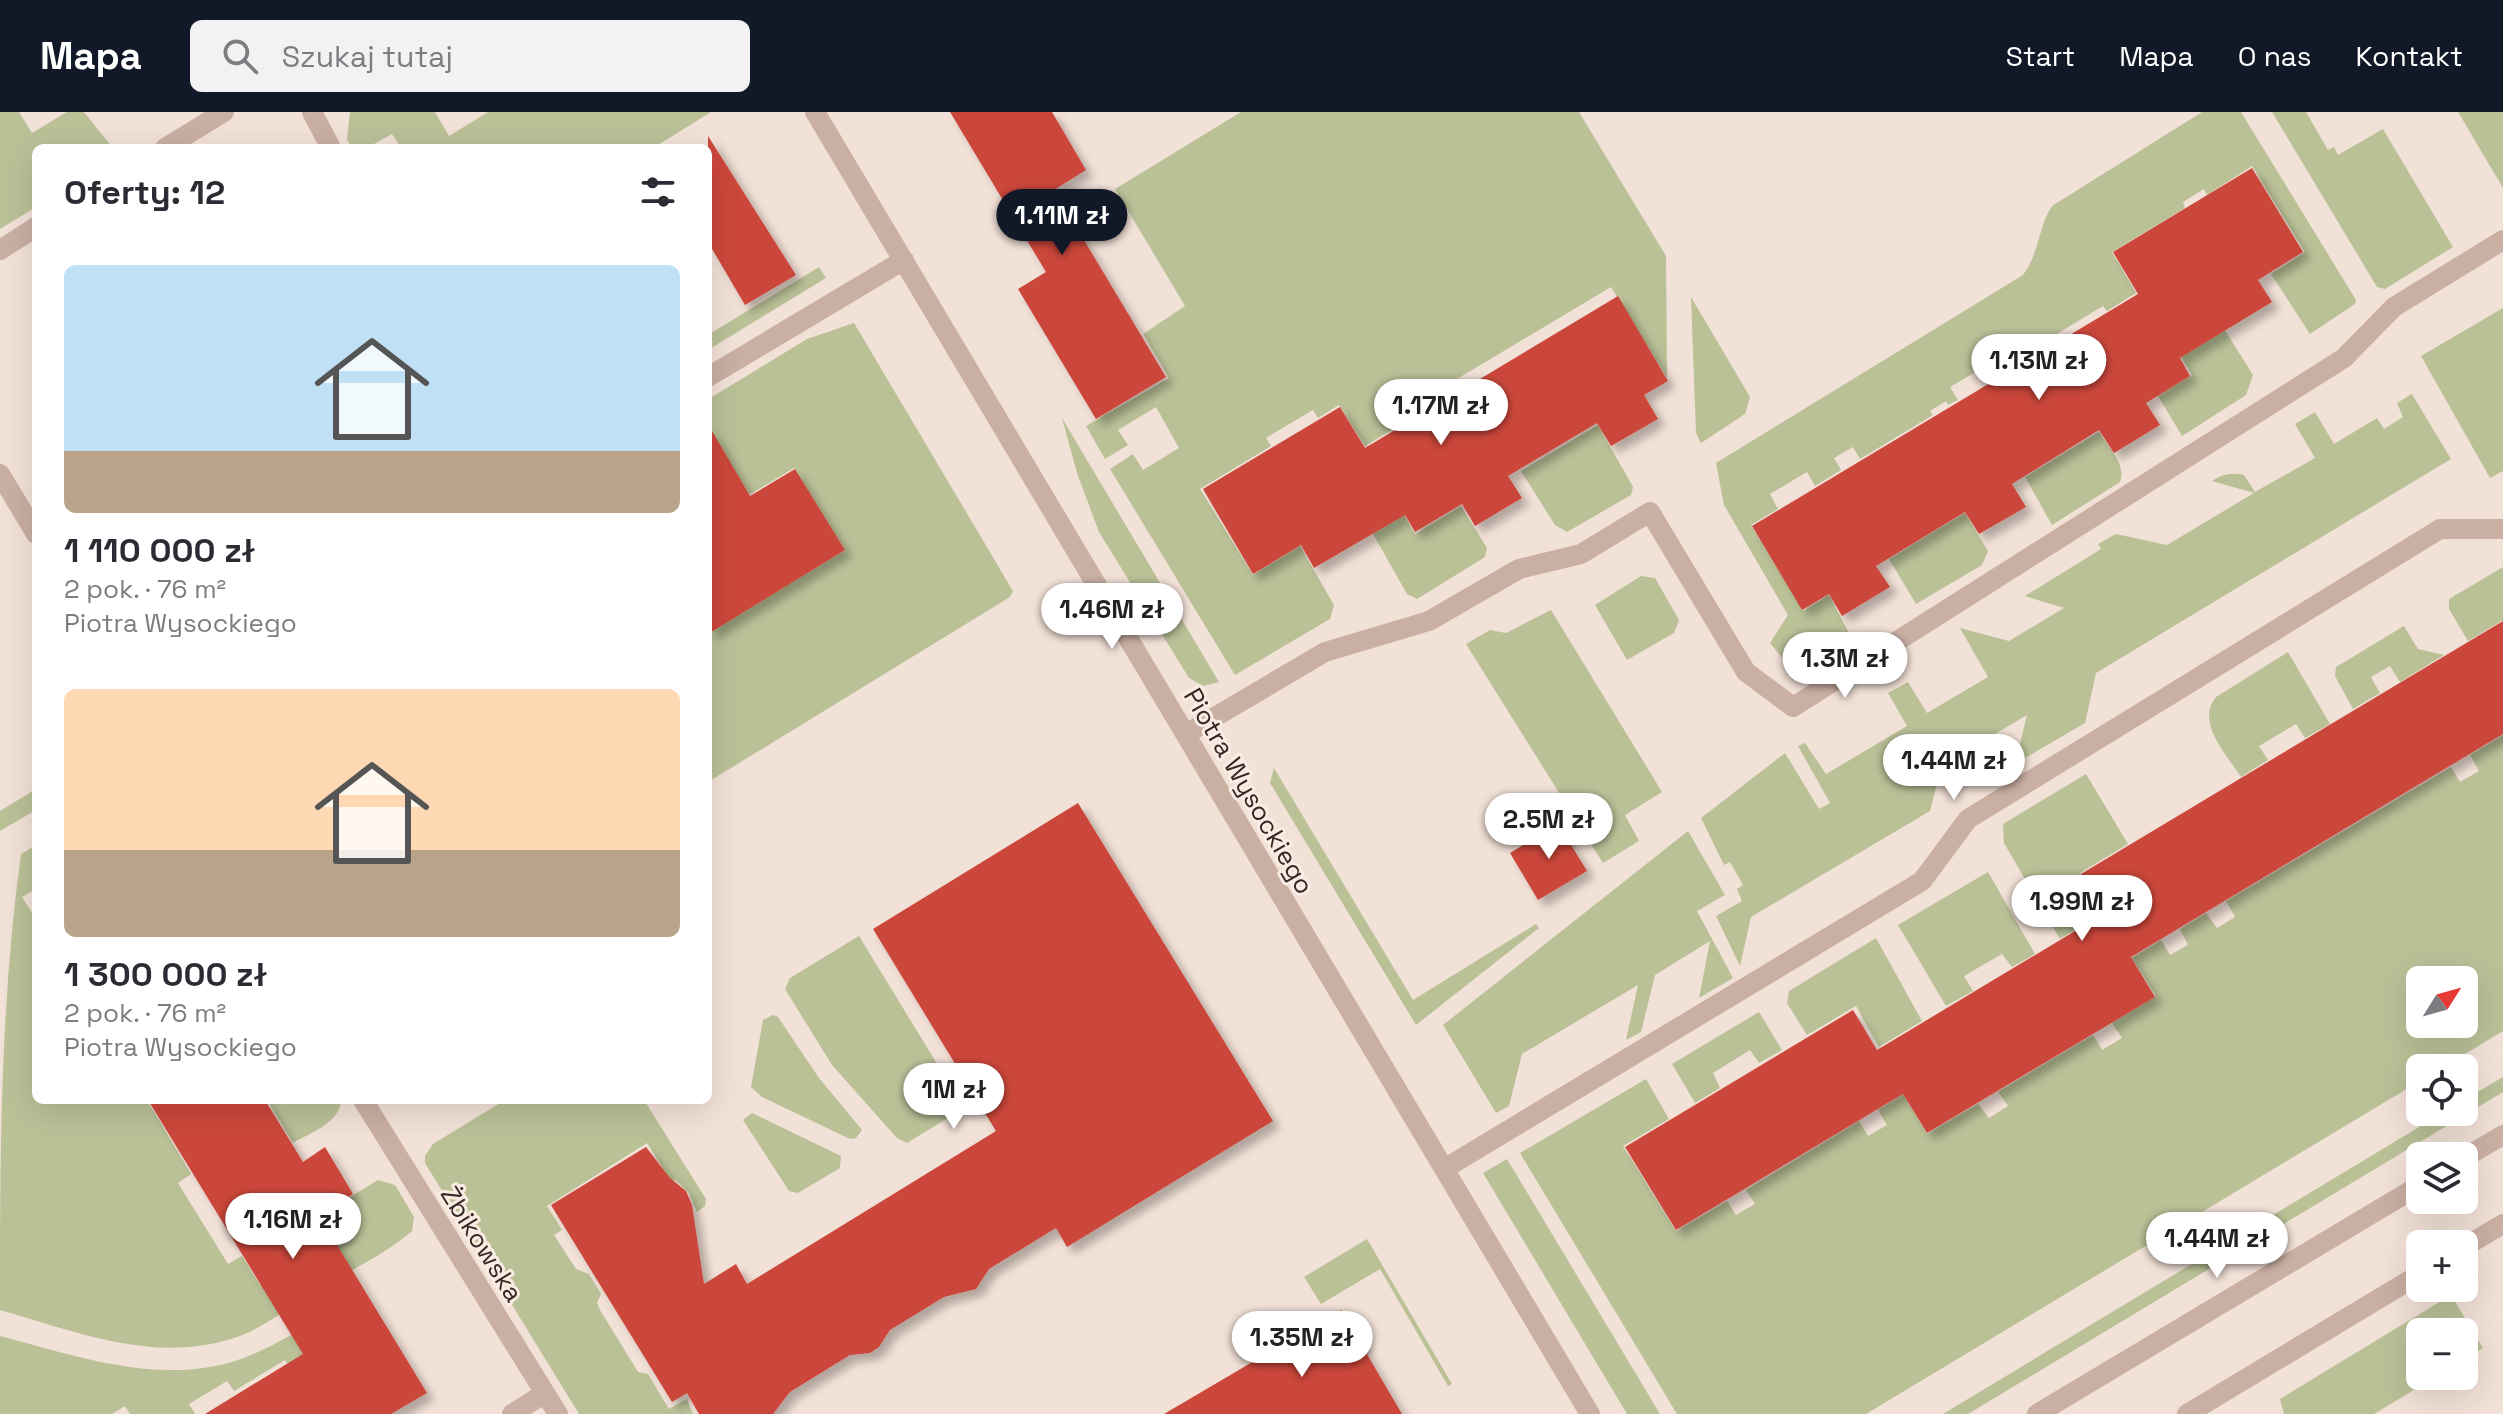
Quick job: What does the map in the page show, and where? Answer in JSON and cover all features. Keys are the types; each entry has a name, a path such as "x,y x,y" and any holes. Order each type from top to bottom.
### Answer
{"street":[{"path":"172,144 224,112"},
{"path":"312,112 329,144"},
{"name":"Piotra Wysockiego","path":"815,112 1590,1414"},
{"path":"0,250 32,230"},
{"path":"1186,734 1325,652 1429,621 1519,569 1581,554 1650,512 1746,672 1793,707 2331,367 2394,307 2503,240"},
{"path":"712,375 904,260"},
{"path":"0,474 32,527"},
{"path":"1444,1169 1922,881 1968,819 2440,529 2503,529"},
{"name":"Żbikowska","path":"365,1104 558,1414"},
{"path":"2478,1150 2503,1135"},
{"path":"2037,1414 2406,1193"},
{"path":"2478,1239 2503,1224"},
{"path":"2187,1414 2406,1282"},
{"path":"512,1414 545,1393"}],"green space":[{"path":"0,112 19,112 32,133 67,112 84,112 110,144 32,144 32,209 0,229"},
{"path":"350,112 435,112 449,136 488,112 711,112 659,144 398,144 392,134 374,144 350,144 347,140"},
{"path":"1241,112 1579,112 1666,256 1667,378 1611,287 1405,410 1410,419 1365,446 1339,405 1318,418 1313,410 1266,438 1271,446 1200,489 1253,575 1300,546 1334,605 1330,619 1235,675 1110,469 1133,454 1143,470 1179,448 1156,407 1118,430 1128,445 1105,459 1086,426 1169,378 1143,334 1185,306 1115,189"},
{"path":"2202,112 2241,112 2356,300 2355,304 2310,334 2271,274 2305,252 2252,166 2207,195 2204,189 2183,202 2185,208 2112,252 2136,293 2107,311 2103,306 2019,357 2013,350 1950,387 1958,400 1948,405 1946,401 1930,411 1933,415 1860,459 1853,447 1834,458 1841,470 1815,486 1807,472 1770,494 1778,509 1751,525 1803,611 1829,595 1851,637 1845,647 1809,668 1783,659 1770,643 1788,615 1724,505 1716,463 2023,275 2052,206"},
{"path":"2272,112 2306,112 2328,150 2334,147 2338,155 2383,129 2453,247 2385,289 2377,287"},
{"path":"2458,112 2503,112 2503,188"},
{"path":"819,267 826,278 712,348 712,333"},
{"path":"1691,297 1750,397 1745,414 1701,443 1696,433"},
{"path":"2211,308 2253,375 2246,395 2182,436 2158,396 2192,375 2168,334"},
{"path":"2503,308 2503,471 2490,478 2421,356"},
{"path":"854,323 1013,591 1010,597 712,780 712,631 845,550 794,468 749,495 719,447 712,430 712,397 807,339"},
{"path":"2412,394 2451,459 2096,673 2085,723 2015,764 2027,715 1942,765 1930,811 1751,917 1740,966 1716,916 1742,901 1737,889 1743,885 1730,862 1724,865 1701,818 1785,753 1819,809 1830,803 1798,746 1805,743 1826,774 1907,726 1888,693 1908,682 1927,713 1988,677 1960,628 2009,641 2064,608 2025,596 2101,549 2098,544 2116,534 2167,545 2254,493 2212,481 2223,475 2244,475 2255,492 2315,458 2295,424 2315,412 2334,444 2377,418 2384,429 2403,417 2397,403"},
{"path":"1062,418 1219,682 1203,686 1189,678 1099,532 1077,473"},
{"path":"1598,425 1633,487 1631,495 1567,532 1555,525 1521,471"},
{"path":"2099,432 2119,462 2120,482 2052,525 2025,477"},
{"path":"1391,493 1415,534 1461,506 1487,548 1485,557 1417,599 1407,594 1360,511"},
{"path":"1965,513 1988,551 1982,565 1916,604 1889,559"},
{"path":"2503,567 2503,620 2468,641 2449,609 2449,599"},
{"path":"1641,576 1655,578 1679,620 1674,633 1627,660 1595,605"},
{"path":"1551,610 1662,792 1625,815 1639,841 1603,863 1466,644 1490,630 1506,633"},
{"path":"2404,626 2418,649 2444,655 2400,682 2390,666 2371,677 2380,693 2353,709 2335,676 2336,667"},
{"path":"2288,652 2330,724 2305,738 2296,724 2259,746 2268,760 2241,777 2215,738 2209,717 2210,707 2216,697"},
{"path":"2503,735 2503,1031 2465,1054 2406,1054 2406,1089 1866,1414 1677,1414 1520,1153 1646,1079 1669,1119 1623,1146 1676,1231 1727,1201 1736,1215 1755,1204 1746,1190 1859,1121 1868,1136 1887,1125 1878,1110 1903,1094 1927,1134 1978,1104 1989,1118 2008,1106 1998,1092 2093,1035 2102,1050 2122,1038 2112,1023 2156,996 2132,958 2161,940 2170,955 2188,945 2180,929 2206,913 2217,928 2235,917 2226,901 2451,767 2460,782 2479,771 2470,755"},
{"path":"1274,768 1413,1000 1536,924 1539,928 1416,1025 1270,783"},
{"path":"2086,774 2128,844 2080,873 2104,912 2060,939 2004,843 2003,824"},
{"path":"32,791 32,812 0,831 0,811"},
{"path":"1688,831 1725,895 1697,911 1733,978 1699,998 1710,941 1655,975 1641,1032 1626,1040 1638,985 1522,1054 1509,1106 1496,1113 1443,1025"},
{"path":"32,847 32,891 22,897 32,913 32,1104 149,1104 191,1174 178,1183 228,1264 242,1256 260,1285 347,1234 332,1208 378,1180 395,1185 414,1217 412,1231 379,1255 264,1324 245,1334 214,1343 152,1347 121,1343 0,1310 5,1025 21,854"},
{"path":"1988,872 2035,954 2012,967 2002,954 1964,976 1973,991 1946,1006 1898,925"},
{"path":"859,936 964,1108 907,1143 897,1138 832,1065 785,989 790,978"},
{"path":"1876,938 1922,1021 1879,1047 1856,1006 1807,1035 1787,1003 1789,991"},
{"path":"1759,1012 1782,1050 1759,1063 1750,1050 1713,1073 1720,1088 1695,1103 1672,1064"},
{"path":"773,1015 778,1017 819,1078 862,1130 856,1138 850,1139 762,1097 751,1087 763,1020"},
{"path":"2503,1077 2503,1092 2478,1107 2478,1092"},
{"path":"269,1104 340,1104 330,1121 293,1143"},
{"path":"498,1104 647,1104 706,1199 705,1206 697,1212 689,1193 676,1180 671,1181 647,1143 547,1206 562,1230 554,1235 576,1269 589,1274 601,1294 597,1303 600,1310 638,1372 648,1374 669,1409 687,1399 693,1414 579,1414 425,1163 425,1156 433,1144"},
{"path":"752,1113 841,1156 840,1168 798,1193 789,1191 743,1120"},
{"path":"2421,1126 2447,1126 2420,1142 2406,1142 2406,1150 1968,1414 1943,1414"},
{"path":"1507,1159 1660,1414 1627,1414 1483,1173"},
{"path":"1367,1239 1452,1384 1448,1386 1380,1269 1321,1304 1304,1277"},
{"path":"353,1295 319,1414 285,1360 234,1391 227,1381 189,1404 195,1414 130,1414 125,1406 112,1414 0,1414 0,1336 129,1367 194,1369 226,1363 258,1352 295,1333"},
{"path":"2439,1302 2455,1302 2465,1318 2413,1318"},
{"path":"2406,1322 2406,1390 2414,1390 2374,1414 2284,1414 2280,1399"}],"building":[{"path":"950,112 1052,112 1086,170 1054,190 1166,377 1096,419 1018,289 1046,272"},
{"path":"708,136 796,275 745,305 712,249 712,144 708,144"},
{"path":"2252,168 2303,252 2258,280 2272,302 2180,358 2190,376 2146,403 2160,425 2114,453 2099,430 2012,484 2026,507 1979,534 1965,512 1876,566 1890,587 1842,616 1829,594 1802,610 1752,526 2138,294 2113,252"},
{"path":"1618,296 1668,381 1644,395 1658,419 1611,446 1597,423 1508,476 1522,498 1475,526 1462,504 1415,532 1405,515 1314,568 1301,545 1253,574 1203,489 1340,407 1365,448"},
{"path":"712,431 750,496 795,469 845,550 712,632"},
{"path":"2503,621 2503,734 2131,957 2155,997 1927,1133 1903,1094 1676,1230 1625,1147 1853,1010 1877,1050 2105,913 2081,874"},
{"path":"1078,803 1273,1121 1067,1247 1056,1228 989,1269 976,1289 944,1297 890,1330 879,1347 870,1353 850,1355 790,1392 773,1414 699,1414 687,1393 672,1402 551,1205 646,1147 670,1178 686,1191 692,1205 704,1284 736,1264 747,1284 996,1131 873,929"},
{"path":"1568,818 1568,840 1587,871 1538,900 1510,853"},
{"path":"150,1104 267,1104 303,1162 325,1147 353,1194 331,1208 346,1233 334,1240 427,1393 391,1414 205,1414 303,1354"},
{"path":"1341,1310 1402,1414 1164,1414"}]}
